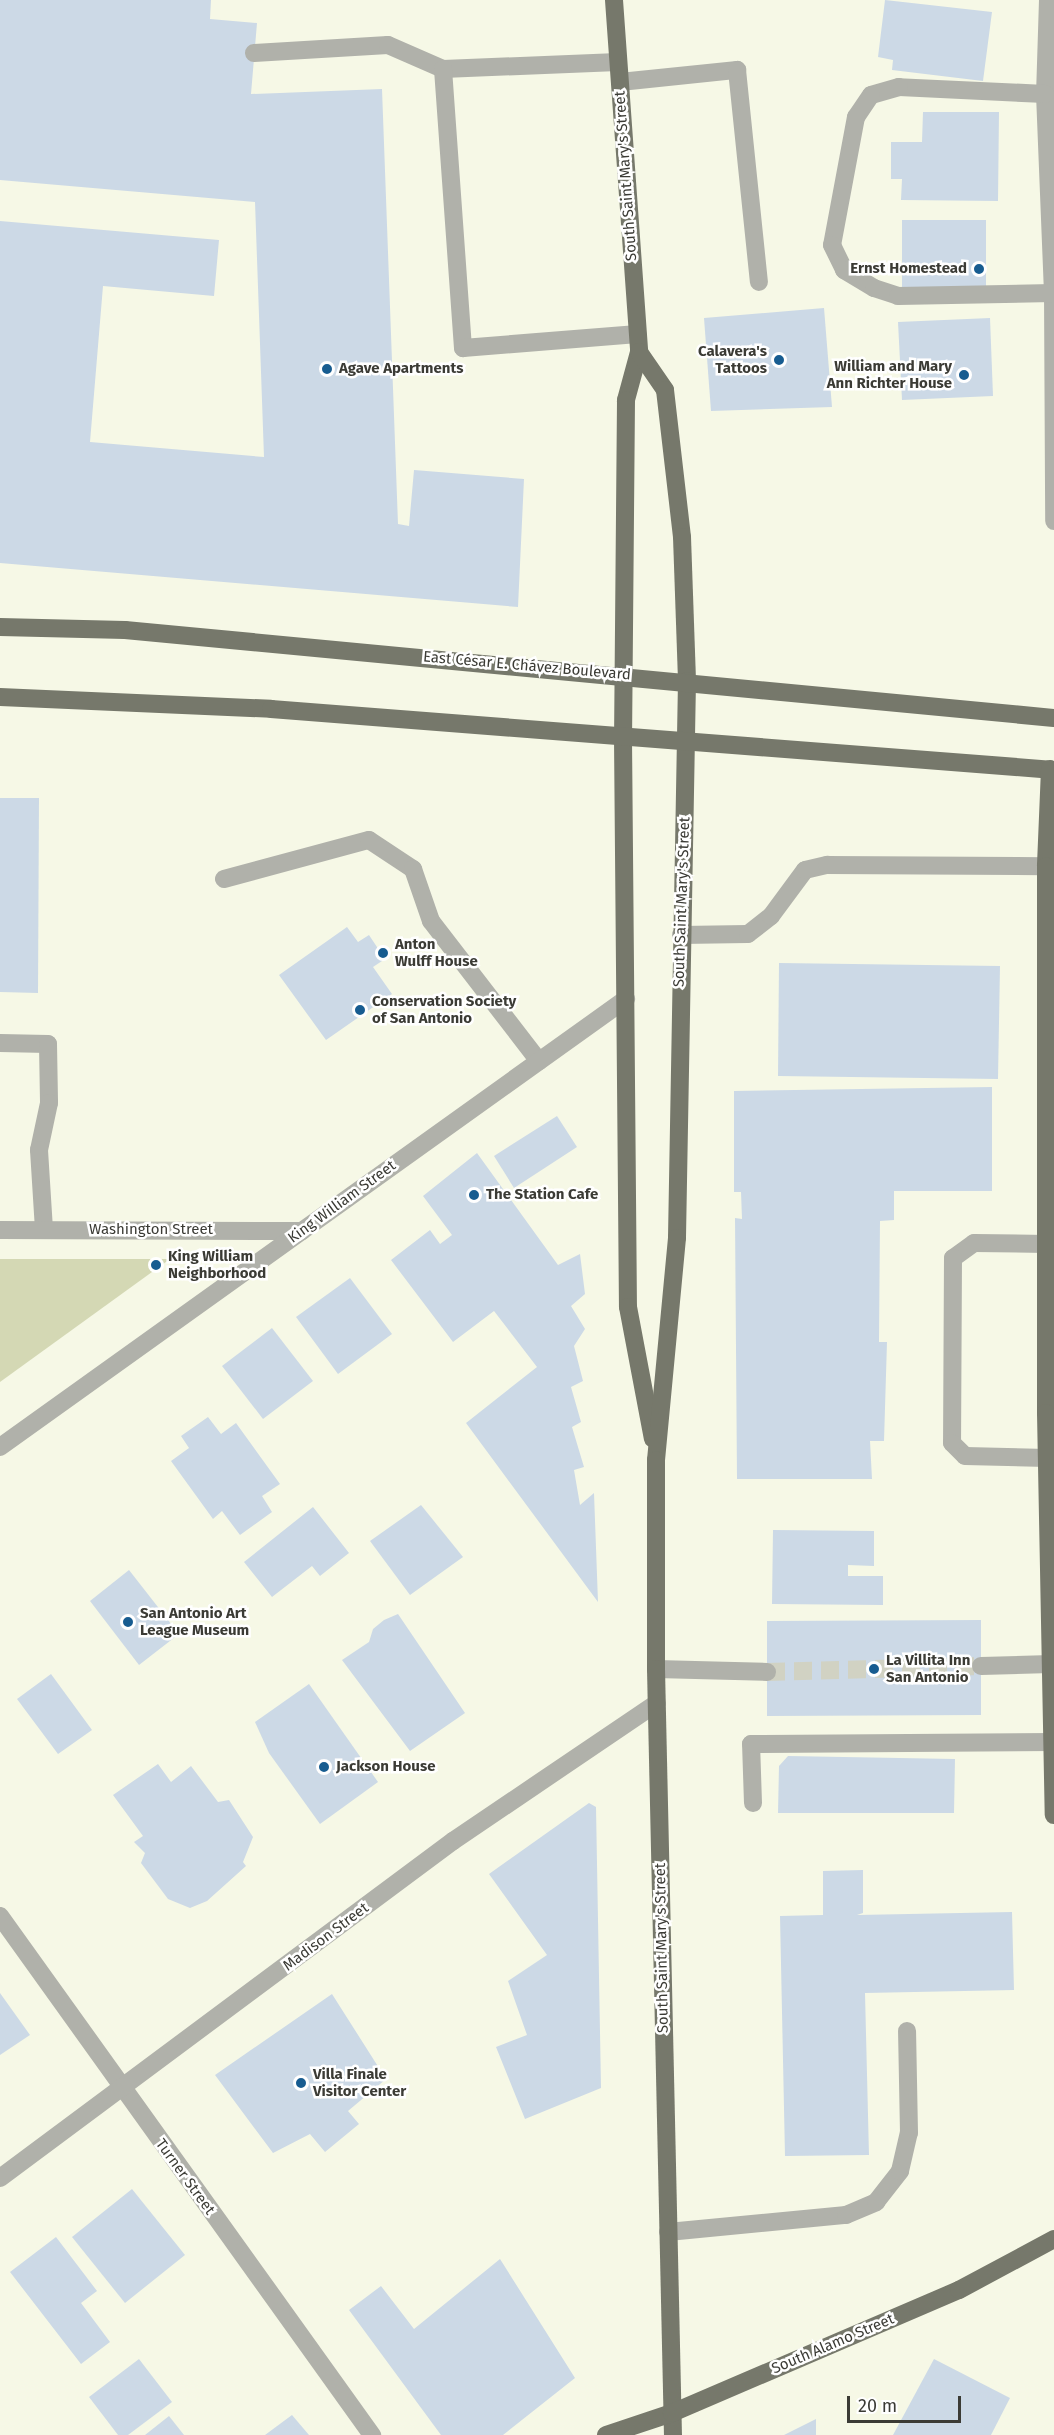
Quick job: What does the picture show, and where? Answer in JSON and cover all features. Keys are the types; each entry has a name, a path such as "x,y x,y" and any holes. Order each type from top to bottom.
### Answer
{"main road":[{"name":"South Saint Mary's Street","path":"614,0 638,343 626,400 623,738 628,1307 656,1460"},
{"name":"South Saint Mary's Street","path":"638,343 665,390 682,537 687,681 677,1238 656,1460 656,1669 674,2435"},
{"name":"East César E. Chávez Boulevard","path":"0,627 125,630 625,675 1054,718"},
{"path":"0,697 271,710 1052,769 1046,866 1050,919 1047,1458 1054,1815"},
{"name":"South Alamo Street","path":"606,2435 672,2414 959,2290 1054,2239"}],"street":[{"path":"1048,0 1045,94 1053,293 1054,521"},
{"path":"254,53 388,45 443,69 618,62"},
{"path":"443,69 463,348 638,343"},
{"path":"620,82 737,70 759,282"},
{"path":"1045,94 899,87 870,95 856,117 832,245 844,270 874,288 898,296 1053,293"},
{"path":"225,879 369,840 414,869 431,921 539,1061"},
{"path":"681,935 748,934 771,916 805,870 827,865 1046,866"},
{"name":"King William Street","path":"0,1447 626,999"},
{"path":"0,1043 48,1044 49,1103 39,1150 44,1230"},
{"name":"Washington Street","path":"0,1230 302,1231"},
{"path":"1047,1244 974,1243 953,1258 952,1443 965,1456 1047,1458"},
{"path":"981,1666 1051,1664"},
{"path":"656,1669 767,1672"},
{"name":"Madison Street","path":"0,2178 122,2090 453,1841 657,1703"},
{"path":"753,1803 751,1744 1053,1742"},
{"name":"Turner Street","path":"0,1916 122,2090 372,2435"},
{"path":"668,2232 846,2215 876,2202 900,2171 909,2133 907,2031"}],"green space":[{"path":"0,1259 170,1259 0,1382"}],"building":[{"name":"Agave Apartments","path":"0,0 211,0 210,19 257,23 251,94 382,89 398,524 409,526 414,470 524,479 518,607 0,563 0,221 219,240 214,296 103,286 90,442 264,457 255,202 0,180"},
{"path":"885,0 992,12 983,81 892,70 893,60 878,57"},
{"path":"923,112 999,112 998,201 901,200 902,179 891,179 891,142 922,142"},
{"path":"902,220 986,220 986,293 902,292"},
{"path":"824,308 832,407 711,411 704,318"},
{"path":"990,318 993,396 902,400 898,322"},
{"path":"0,798 39,798 38,993 0,992"},
{"path":"347,927 358,942 369,935 385,959 373,967 392,994 326,1040 279,975"},
{"path":"779,963 1000,966 998,1079 778,1076"},
{"path":"992,1087 992,1191 894,1191 894,1220 880,1221 879,1342 887,1342 884,1441 870,1441 872,1479 737,1479 735,1218 742,1219 741,1192 734,1192 734,1091"},
{"path":"557,1116 577,1147 514,1188 494,1156"},
{"path":"477,1153 558,1265 580,1254 585,1294 571,1306 585,1329 574,1346 583,1381 571,1387 581,1422 572,1427 584,1467 574,1470 580,1505 594,1493 598,1602 466,1423 537,1367 494,1311 453,1342 391,1260 430,1230 440,1244 452,1235 423,1196"},
{"path":"350,1278 392,1334 338,1374 296,1317"},
{"path":"272,1328 313,1381 263,1419 222,1366"},
{"path":"208,1417 221,1434 236,1423 280,1484 262,1496 272,1512 240,1535 222,1511 213,1519 171,1461 189,1448 181,1436"},
{"path":"421,1505 463,1557 410,1595 370,1541"},
{"path":"313,1507 349,1553 320,1576 312,1566 272,1597 244,1562"},
{"path":"773,1530 874,1531 874,1566 848,1565 848,1576 883,1576 883,1605 772,1604"},
{"path":"129,1570 179,1634 139,1665 90,1601"},
{"path":"398,1614 465,1713 410,1751 342,1660 369,1642 373,1629 384,1620"},
{"name":"La Villita Inn San Antonio","path":"981,1620 981,1715 767,1716 767,1621"},
{"path":"51,1674 92,1730 58,1754 17,1699"},
{"name":"Jackson House","path":"309,1684 378,1782 320,1824 269,1753 255,1722"},
{"path":"788,1756 955,1759 954,1813 778,1813 779,1766"},
{"path":"158,1764 171,1782 191,1766 218,1802 229,1800 253,1837 243,1862 246,1866 207,1901 190,1908 168,1899 141,1863 145,1853 134,1842 143,1836 113,1795"},
{"path":"589,1803 596,1807 601,2088 525,2119 496,2047 527,2035 508,1981 547,1955 489,1874"},
{"path":"863,1870 863,1913 857,1915 1012,1912 1014,1990 865,1993 869,2155 785,2156 780,1916 823,1915 823,1871"},
{"path":"0,1993 30,2035 0,2055"},
{"path":"332,1994 386,2079 348,2111 359,2124 325,2152 310,2134 273,2153 215,2075"},
{"path":"132,2189 185,2255 125,2303 72,2237"},
{"path":"56,2237 97,2291 81,2303 110,2342 81,2364 10,2272"},
{"path":"500,2259 575,2378 503,2435 441,2435 349,2310 381,2286 414,2329"},
{"path":"139,2359 172,2402 128,2435 118,2435 89,2397"},
{"path":"934,2359 1010,2398 991,2435 893,2435"},
{"path":"292,2415 309,2435 265,2435"},
{"path":"169,2416 184,2435 145,2435"},
{"path":"816,2419 816,2435 784,2435"}],"tunnel":[{"path":"767,1672 981,1666"}],"place":[{"name":"Ernst Homestead","path":"979,269"},
{"name":"Calavera's Tattoos","path":"779,360"},
{"name":"Agave Apartments","path":"327,369"},
{"name":"William and Mary Ann Richter House","path":"964,375"},
{"name":"Anton Wulff House","path":"383,953"},
{"name":"Conservation Society of San Antonio","path":"360,1010"},
{"name":"The Station Cafe","path":"474,1195"},
{"name":"King William Neighborhood","path":"156,1265"},
{"name":"San Antonio Art League Museum","path":"128,1622"},
{"name":"La Villita Inn San Antonio","path":"874,1669"},
{"name":"Jackson House","path":"324,1767"},
{"name":"Villa Finale Visitor Center","path":"301,2083"}]}
